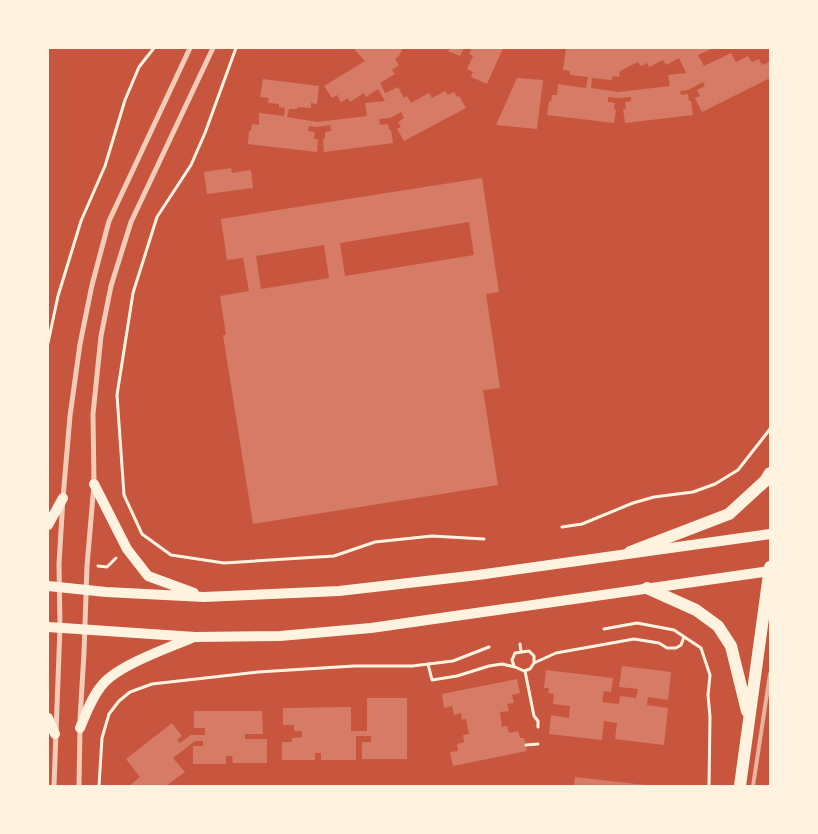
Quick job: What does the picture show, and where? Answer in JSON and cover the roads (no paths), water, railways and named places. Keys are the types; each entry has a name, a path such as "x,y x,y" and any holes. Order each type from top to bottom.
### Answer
{"main road":[{"path":"630,552 729,514 765,481 770,473"},
{"path":"94,484 127,549 148,576 204,597"},
{"path":"48,525 63,498"},
{"path":"48,586 204,597 339,591 478,575 630,552 770,534"},
{"path":"48,627 195,637 280,636 371,628 770,570 740,786"},
{"path":"647,588 696,610 718,626 731,646 748,718"},
{"path":"80,728 96,693 104,682 139,660 195,637"},
{"path":"48,718 55,734"}],"street":[{"path":"54,786 63,498 70,416 80,344 92,285 109,221 190,48"},
{"path":"78,786 86,590 94,484 93,414 101,336 111,286 131,222 213,48"}],"railway":[{"path":"753,786 770,674"}]}
